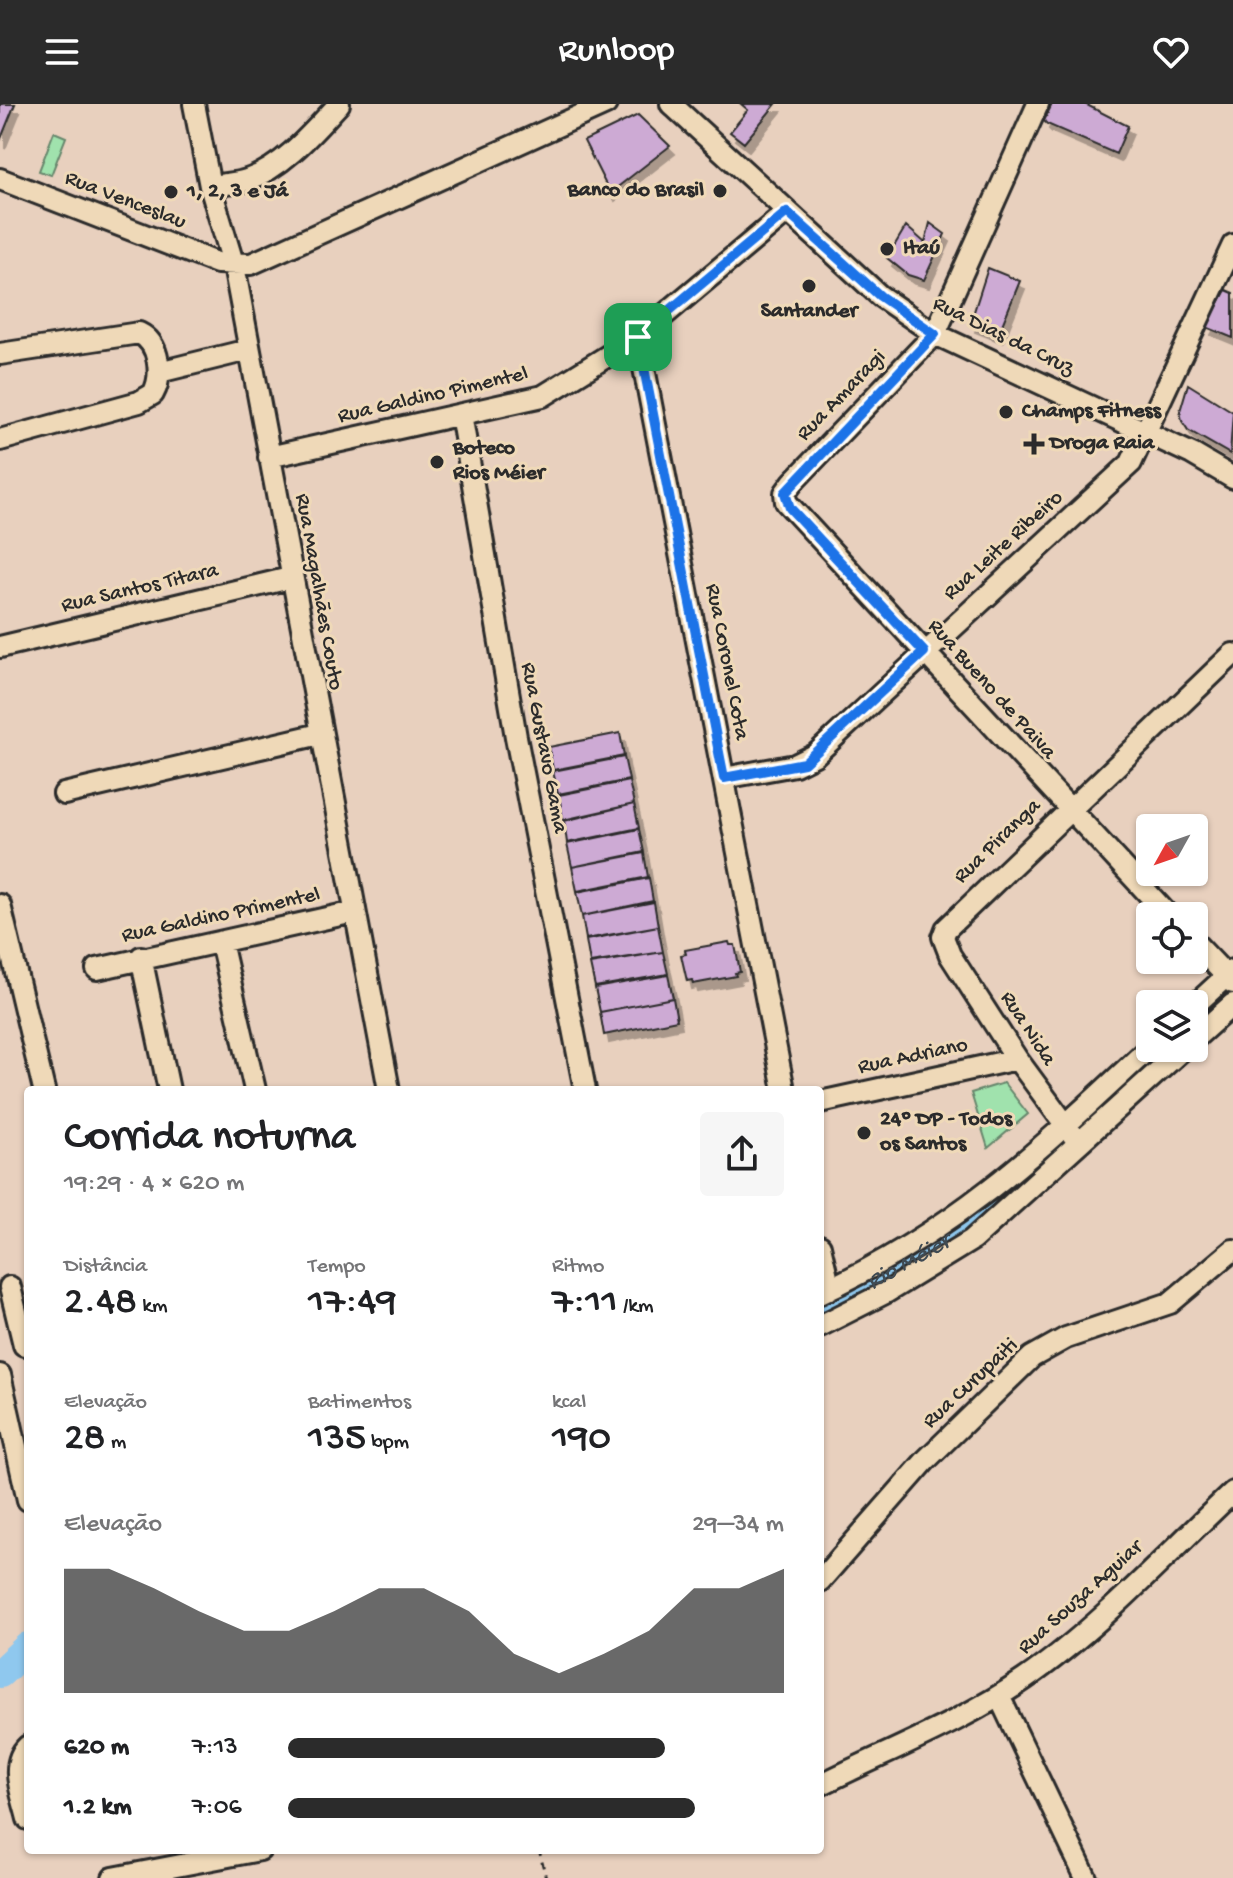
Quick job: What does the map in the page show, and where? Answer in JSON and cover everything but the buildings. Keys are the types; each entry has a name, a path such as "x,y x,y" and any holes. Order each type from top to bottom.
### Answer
{"street":[{"name":"Rua Magalhães Couto","path":"194,104 210,186 234,266 290,578 388,1086"},
{"path":"210,186 247,181 268,169 290,154 339,104"},
{"path":"234,266 268,257 606,104"},
{"name":"Rua Amaragi","path":"785,493 935,334 1038,104"},
{"name":"Rua Dias da Cruz","path":"683,108 787,212 880,296 935,334 1146,433 1233,478"},
{"name":"Rua Venceslau","path":"0,179 217,263 234,266"},
{"name":"Rua Galdino Pimentel","path":"269,457 543,396 638,337 787,212"},
{"name":"Rua Leite Ribeiro","path":"724,778 804,763 1131,463 1233,245"},
{"path":"0,354 139,333 153,346 159,372 153,394 139,402 0,440"},
{"name":"Rua Coronel Cota","path":"638,337 783,1086"},
{"path":"159,372 248,350"},
{"name":"Rua Gustavo Gama","path":"461,414 513,721 584,1086"},
{"name":"Rua Bueno de Paiva","path":"785,493 790,508 1156,902"},
{"name":"Rua Santos Titara","path":"0,647 290,578"},
{"name":"Rua Piranga","path":"943,937 950,922 1233,654"},
{"path":"64,794 320,734"},
{"path":"0,905 43,1086"},
{"name":"Rua Galdino Primentel","path":"97,969 354,912"},
{"name":"Rua Nida","path":"943,937 950,955 1017,1059 1072,1134"},
{"path":"221,942 254,1086"},
{"path":"1208,955 1231,977 1208,995"},
{"path":"141,957 168,1086"},
{"path":"1208,1026 1233,1004"},
{"name":"Rua Adriano","path":"824,1101 1017,1059"},
{"path":"824,1324 887,1292 972,1240 1137,1062"},
{"path":"825,1291 885,1261 953,1220 1166,1062"},
{"name":"Rua Curupaiti","path":"824,1576 926,1460 1032,1357 1066,1338 1170,1303 1233,1250"},
{"path":"13,1286 24,1345"},
{"path":"0,1375 24,1482"},
{"name":"Rua Souza Aguiar","path":"824,1783 999,1696 1060,1653 1233,1492"},
{"path":"999,1696 1086,1878"},
{"path":"24,1751 17,1761 17,1772 24,1802"},
{"path":"113,1878 173,1858 216,1854"}],"path":[{"path":"540,1854 546,1878"}],"green space":[{"path":"54,132 66,137 51,175 39,171"},
{"path":"1004,1083 1028,1114 988,1148 971,1093"}],"waterway":[{"name":"Rio Méier","path":"1208,1010 1221,997"},
{"name":"Rio Méier","path":"1103,1106 1152,1062"},
{"name":"Rio Méier","path":"824,1310 949,1240 993,1207"},
{"name":"Rio Méier","path":"0,1673 24,1651"}],"place":[{"name":"Banco do Brasil","path":"720,191"},
{"name":"1, 2, 3 e Já","path":"171,192"},
{"name":"Itaú","path":"887,249"},
{"name":"Santander","path":"809,286"},
{"name":"Champs Fitness","path":"1006,412"},
{"name":"Droga Raia","path":"1034,444"},
{"name":"Boteco Rios Méier","path":"437,462"},
{"name":"24º DP - Todos os Santos","path":"864,1133"}],"route":[{"path":"787,212 880,296 935,334 785,493 790,508 924,652 804,763 724,778 638,337 787,212"}]}
